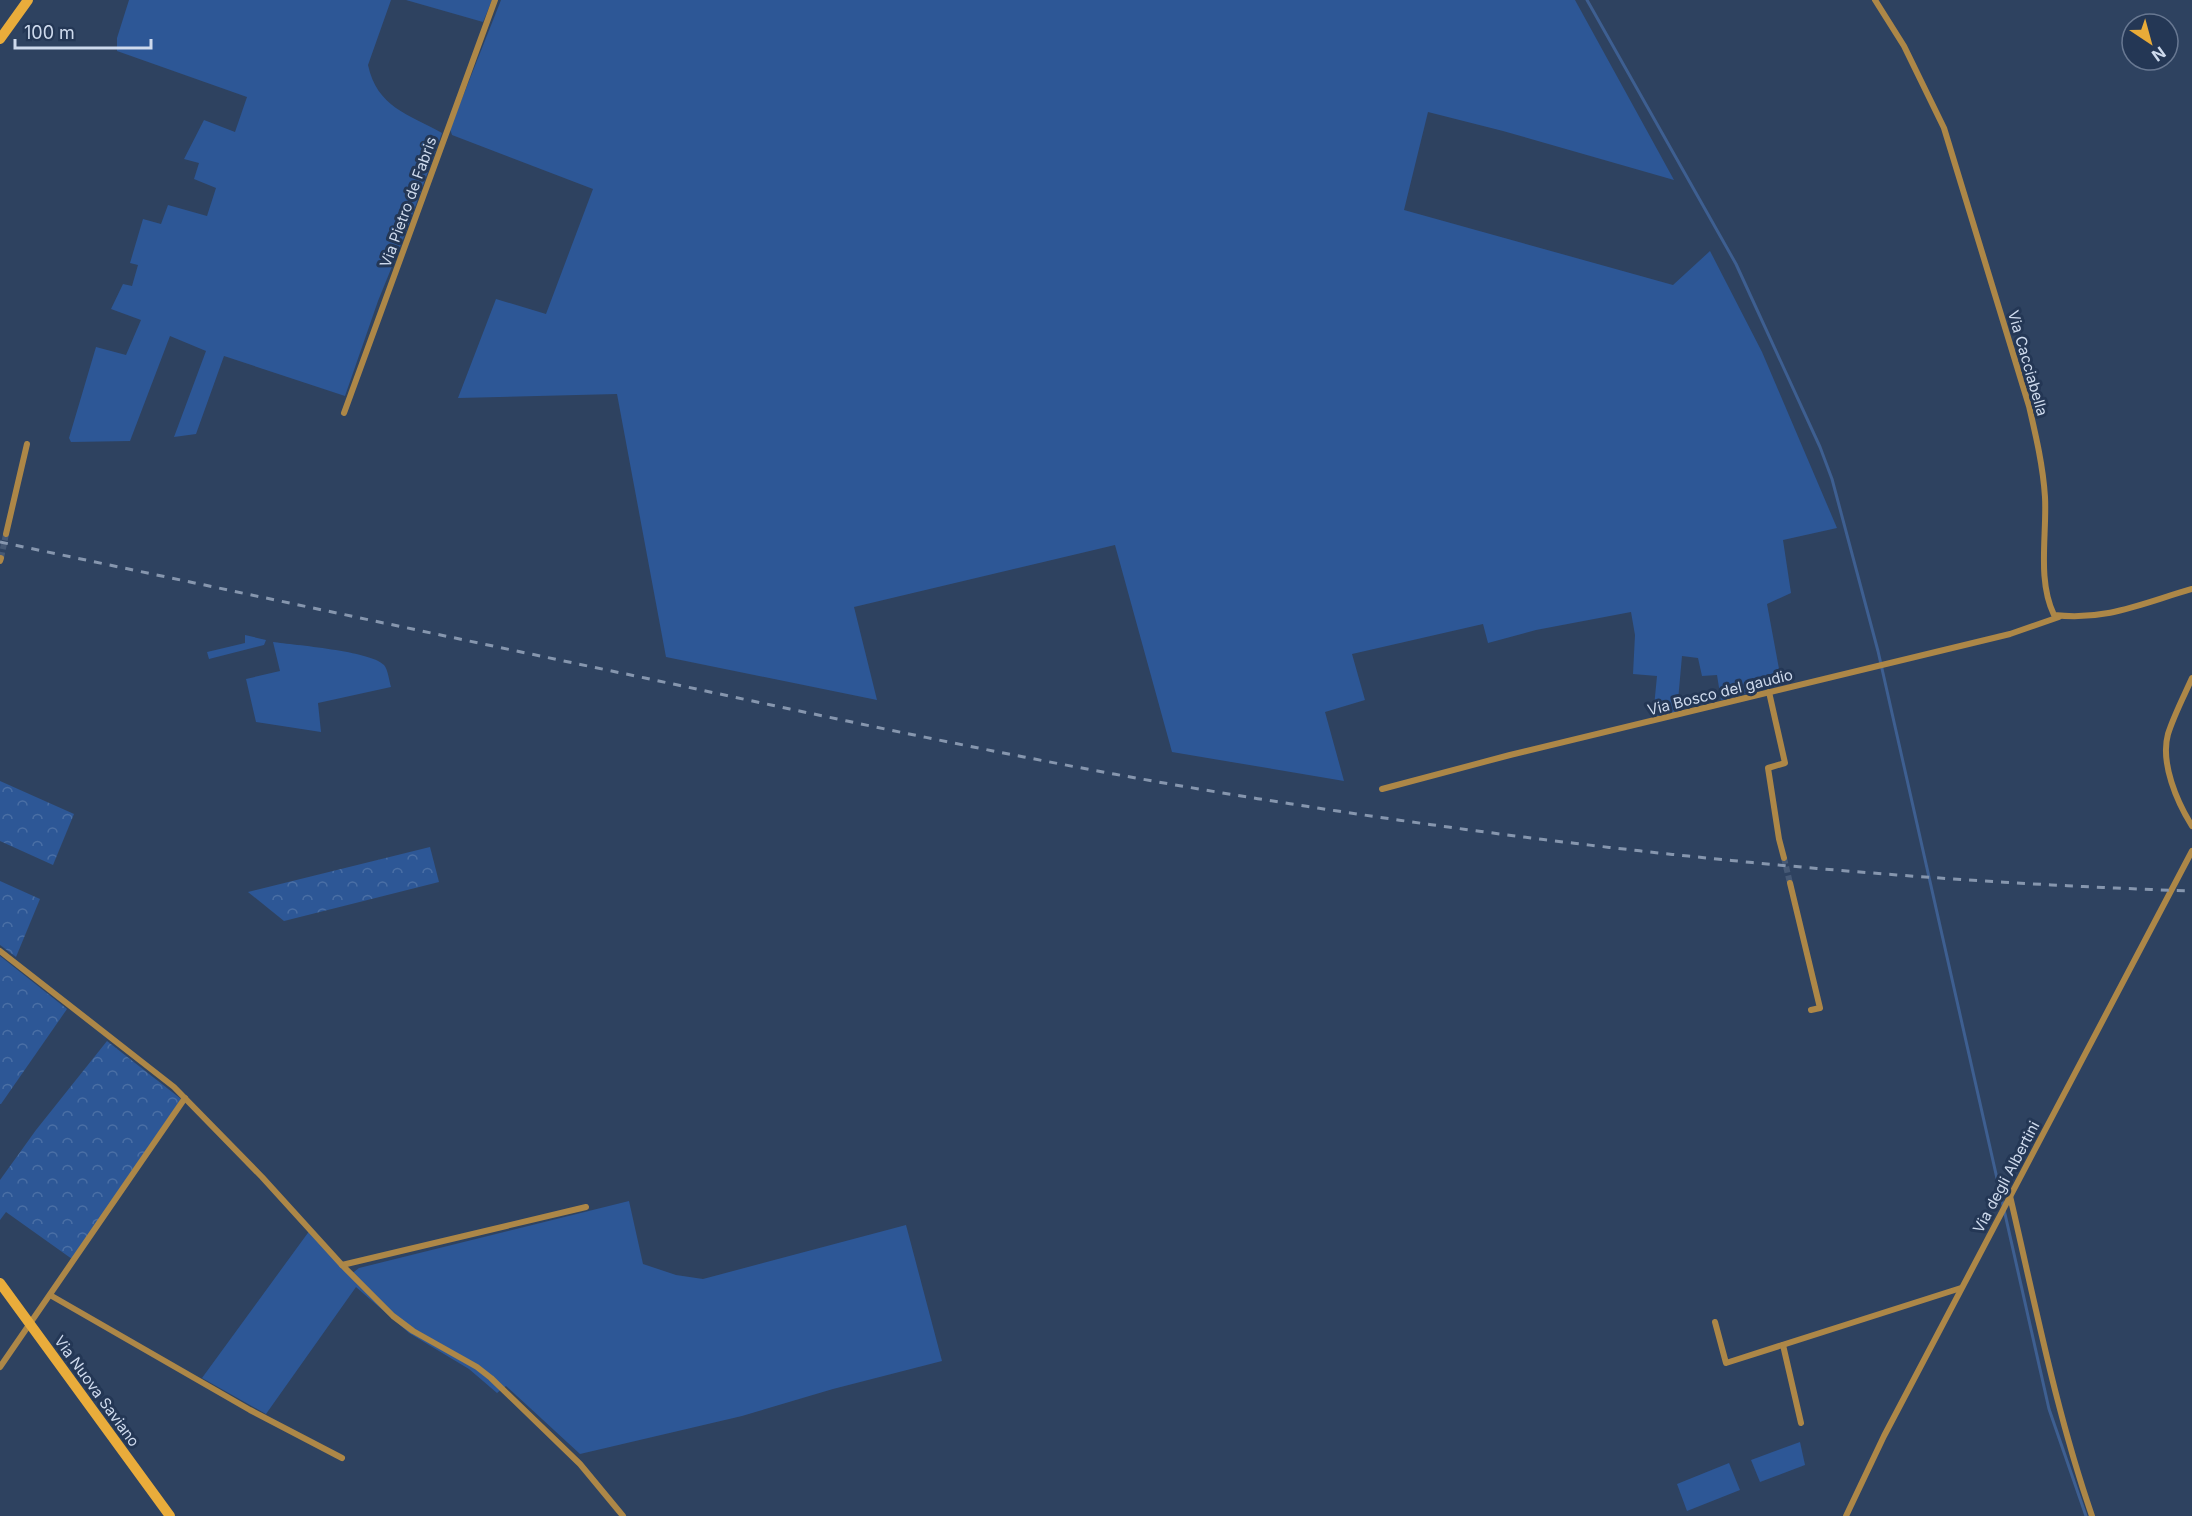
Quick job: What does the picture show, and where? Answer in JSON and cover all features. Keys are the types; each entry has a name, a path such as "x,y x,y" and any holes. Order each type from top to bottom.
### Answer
{"main road":[{"path":"0,39 28,0"},
{"name":"Via Nuova Saviano","path":"0,1283 170,1516"}],"street":[{"name":"Via Pietro de Fabris","path":"344,413 495,0"},
{"name":"Via Cacciabella","path":"1875,0 1904,46 1944,128 2025,395 2038,448 2045,495 2045,576 2048,601 2054,615 2062,616"},
{"path":"6,534 27,444"},
{"path":"2062,616 2109,614 2192,590"},
{"name":"Via Bosco del gaudio","path":"1382,789 1510,755 2010,634 2062,616"},
{"path":"2192,678 2168,733 2166,746 2175,796 2192,826"},
{"path":"1769,692 1785,763 1768,768 1784,858"},
{"name":"Via degli Albertini","path":"1846,1516 1884,1436 1961,1288 2192,851"},
{"path":"1790,883 1820,1008 1811,1010"},
{"path":"0,951 185,1098 393,1316 413,1331 491,1378 580,1464 622,1516"},
{"path":"0,1367 185,1098"},
{"path":"2010,1195 2069,1443 2092,1516"},
{"path":"342,1265 586,1207"},
{"path":"1715,1322 1726,1363 1961,1288"},
{"path":"50,1295 250,1410 342,1458"},
{"path":"1783,1345 1801,1422"}],"green space":[{"path":"129,0 391,0 368,65 372,79 386,100 396,108 442,133 378,301 345,396 224,356 196,434 174,437 206,351 170,336 130,441 71,442 69,438 96,347 126,355 141,320 111,309 123,284 132,286 138,265 130,263 143,219 161,224 168,205 207,216 216,188 194,179 199,163 184,159 204,120 235,132 247,97 117,51 117,38"},
{"path":"406,0 492,0 483,22"},
{"path":"501,0 1575,0 1674,180 1428,112 1404,210 1673,285 1710,251 1762,352 1837,528 1783,540 1791,593 1767,604 1782,685 1721,700 1717,675 1702,676 1698,658 1682,656 1677,712 1653,717 1657,676 1633,674 1635,635 1631,612 1536,630 1488,643 1483,624 1352,654 1365,700 1325,712 1344,781 1172,752 1115,545 854,607 877,700 666,657 617,394 458,398 496,299 546,314 593,189 452,135 450,129"},
{"path":"245,635 266,640 264,645 209,659 207,652 245,643"},
{"path":"273,642 349,652 376,660 384,665 391,687 318,703 321,732 256,722 246,679 280,671"},
{"path":"0,781 74,814 53,865 0,841"},
{"path":"430,847 439,882 284,921 248,892"},
{"path":"0,881 40,899 16,957 0,945"},
{"path":"0,956 67,1009 1,1104 0,1104"},
{"path":"107,1041 181,1099 72,1259 6,1212 0,1220 0,1180 36,1130"},
{"path":"629,1201 643,1264 676,1275 703,1279 906,1225 942,1361 833,1389 742,1416 580,1454 506,1386 497,1393 469,1369 409,1333 356,1287 266,1414 202,1378 310,1230 350,1275 359,1268"},
{"path":"1800,1442 1805,1465 1760,1482 1751,1460"},
{"path":"1729,1463 1740,1490 1687,1511 1677,1484"}],"waterway":[{"path":"1587,0 1736,264 1820,447 1832,479 1878,651 2049,1409 2086,1516"}],"tunnel":[{"path":"1,558 6,534"},
{"path":"1784,858 1790,883"}],"railway":[{"path":"0,542 968,746 1130,777 1292,804 1516,836 1741,861 1966,880 2192,891"}]}
